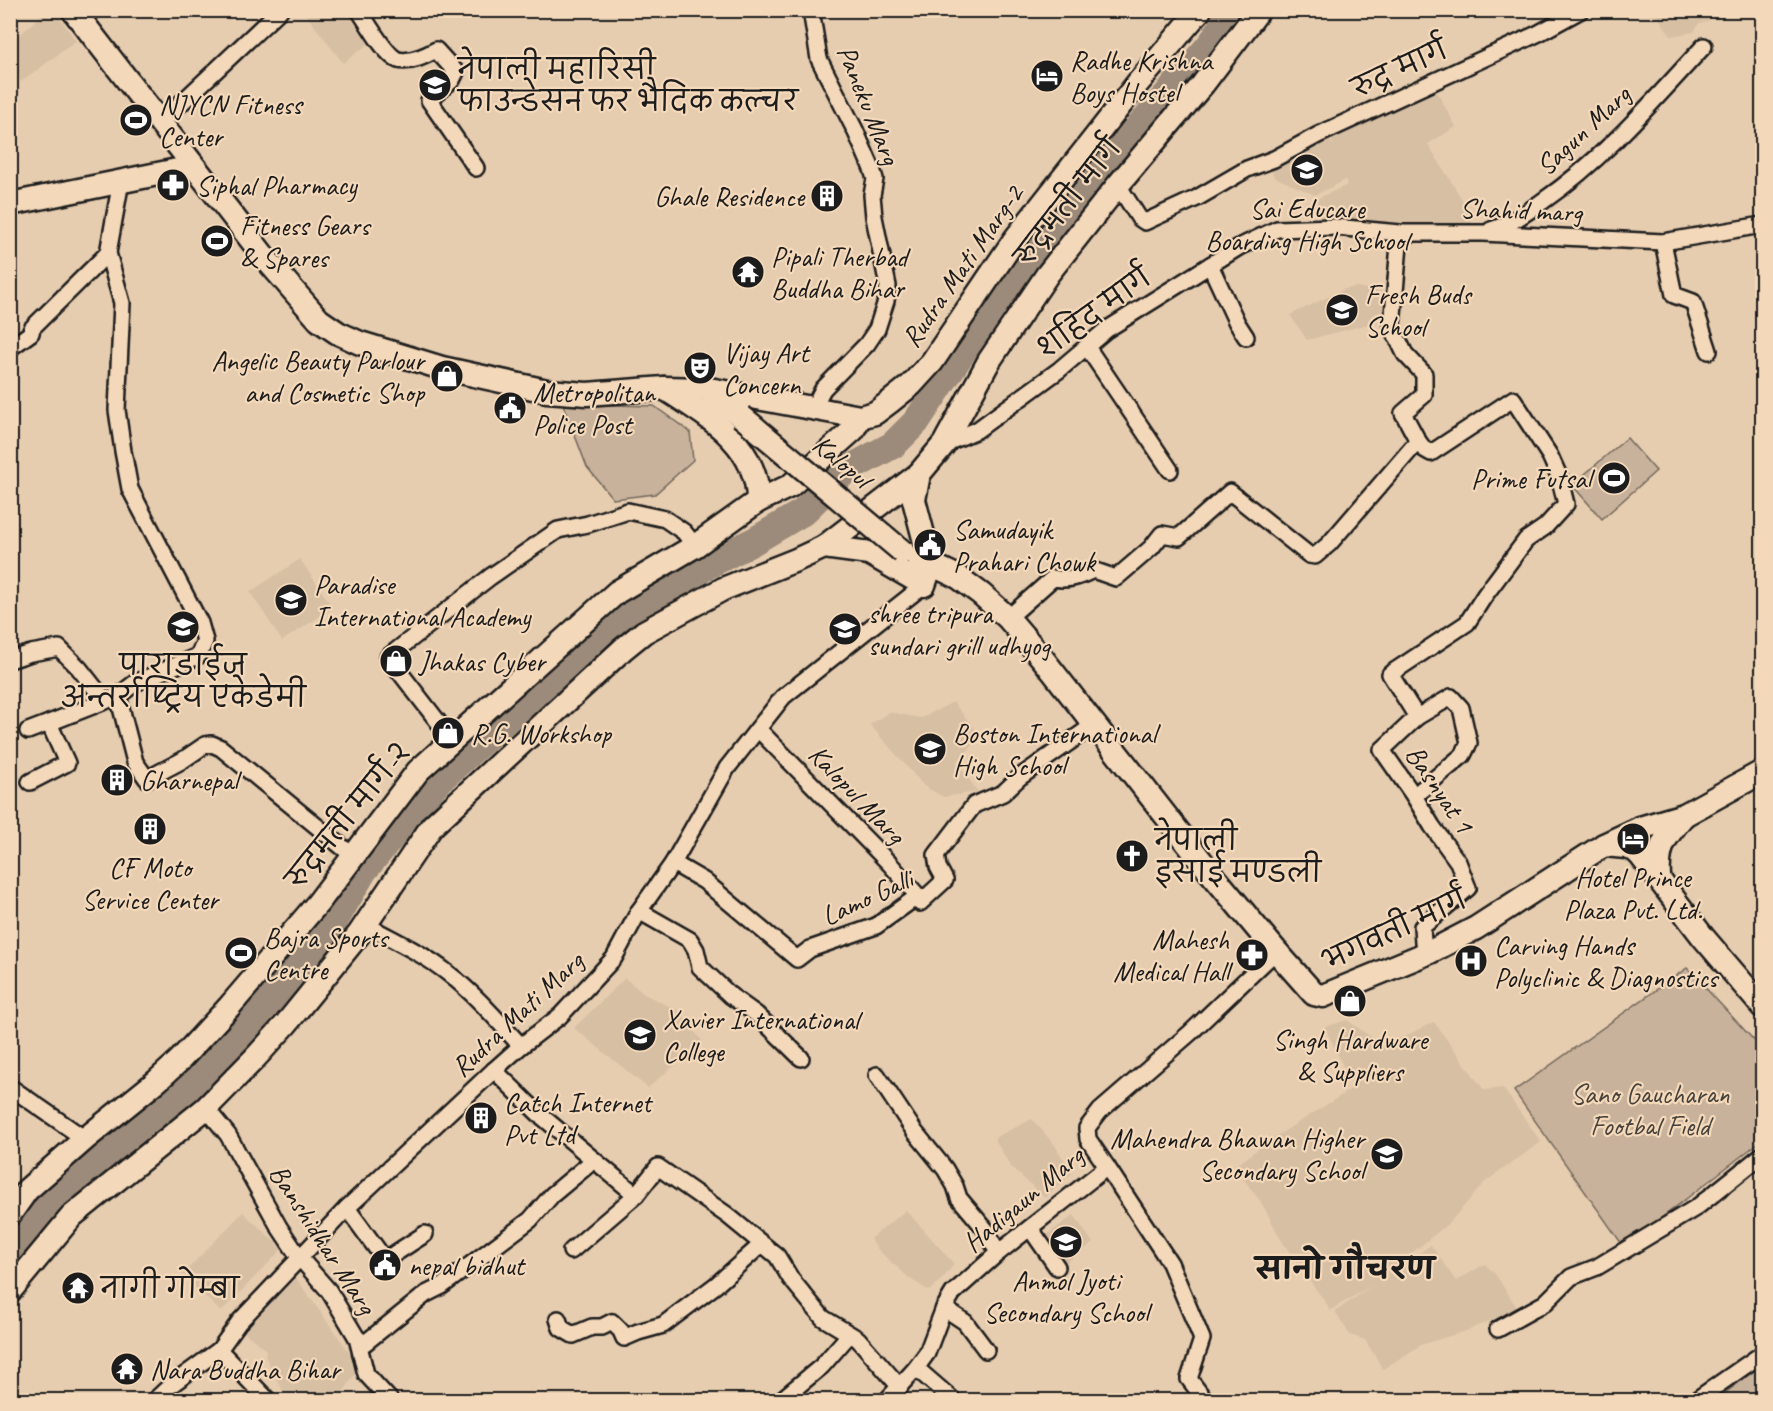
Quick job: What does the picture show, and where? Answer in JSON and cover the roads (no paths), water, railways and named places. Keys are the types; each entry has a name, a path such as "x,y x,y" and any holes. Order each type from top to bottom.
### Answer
{"street":[{"path":"73,10 192,166 302,302 319,320 338,333 360,343 442,368 524,387 587,393 705,388 860,417"},
{"path":"160,123 280,10"},
{"path":"359,10 389,54 398,60 418,59 436,50 456,72 452,80 429,100 476,168"},
{"name":"Paneku Marg","path":"811,10 819,59 855,130 875,179 872,195 874,217 888,286 877,329 867,344 823,389 813,408"},
{"name":"Rudra Mati Marg-2","path":"860,417 875,413 891,402 911,386 933,362 1016,239 1123,101 1200,10"},
{"name":"रुद्रमती मार्ग","path":"944,444 989,361 1047,275 1203,84 1259,10"},
{"name":"रुद्र मार्ग","path":"1119,185 1139,218 1145,222 1197,198 1247,169 1274,159 1318,135 1539,33 1581,10"},
{"name":"Sagun Marg","path":"1482,233 1507,225 1608,150 1704,46"},
{"path":"10,204 192,166"},
{"path":"28,731 111,699 135,683 198,656 205,640 200,623 130,489 117,410 122,303 108,253 120,182"},
{"name":"Shahid marg","path":"1277,230 1334,227 1400,233 1482,233 1663,242 1762,225"},
{"name":"शहिद मार्ग","path":"944,444 977,430 1106,330 1239,247 1277,230"},
{"path":"1008,618 1053,578 1064,580 1079,577 1093,570 1116,578 1151,548 1162,534 1179,537 1230,492 1310,555 1315,556 1329,544 1418,441 1403,413 1424,395 1424,374 1405,354 1392,327 1400,233"},
{"path":"1663,242 1674,295 1693,302 1709,351"},
{"path":"10,348 31,333 32,328 108,253"},
{"path":"1210,265 1236,323 1246,337"},
{"path":"1087,347 1170,470"},
{"path":"664,388 732,437 753,468 758,488 758,501"},
{"name":"Kalopul","path":"705,388 903,552"},
{"name":"Basnyat 1","path":"1418,441 1424,449 1431,453 1513,399 1550,456 1559,476 1566,504 1545,527 1526,540 1467,623 1389,674 1417,717 1382,750 1458,862 1468,888 1422,927 1423,942 1430,952"},
{"name":"रुद्रमती मार्ग-२","path":"10,1214 27,1190 179,1061 230,1007 295,930 418,771 617,592 695,546 758,501 790,486 853,430 860,417"},
{"path":"10,1291 72,1216 206,1108 286,1024 366,925 432,826 623,649 644,632 713,594 824,547 919,474 944,444"},
{"path":"919,474 914,500 928,575"},
{"path":"453,741 388,657 490,577 558,530 588,524 628,511 665,519 684,532 695,546"},
{"path":"824,547 869,553 928,575"},
{"name":"भगवती मार्ग","path":"903,552 928,575 958,577 1008,618 1043,659 1148,795 1314,994 1323,996 1430,952 1503,911 1604,845 1640,828 1684,815"},
{"name":"Rudra Mati Marg","path":"155,1401 171,1385 219,1350 239,1322 347,1208 494,1070 560,1016 614,958 639,911 673,863 727,768 783,697 928,575"},
{"path":"10,660 32,658 59,648 111,699 135,762 147,779 183,760 205,745 212,744 221,748 352,855"},
{"path":"1414,796 1463,755 1469,743 1461,708 1451,697 1417,717"},
{"name":"Lamo Galli","path":"673,863 704,881 797,959 810,949 876,926 918,896 921,903 945,880 938,867 936,855 974,805 1003,793 1020,777 1088,729 1089,718"},
{"path":"30,782 67,763 49,723"},
{"name":"Kalopul Marg","path":"758,729 890,864 918,896"},
{"path":"1659,879 1658,859 1662,844 1684,815 1762,772"},
{"path":"1604,845 1635,850 1703,937 1762,1006"},
{"path":"639,911 690,940 696,950 700,967 731,996 756,1014 801,1058"},
{"path":"366,925 422,955 448,974 476,997 521,1046"},
{"name":"Hadigaun Marg","path":"887,1401 927,1353 944,1308 953,1293 998,1252 1107,1167 1088,1138 1087,1128 1092,1120 1190,1033 1276,951"},
{"path":"494,1070 539,1114 636,1195"},
{"path":"877,1075 915,1132 945,1170 959,1198 987,1230 998,1252"},
{"path":"10,1087 85,1139"},
{"name":"Banshidhar Marg","path":"206,1108 228,1135 279,1227 299,1257 329,1291 357,1338 366,1374 390,1401"},
{"path":"1498,1329 1545,1303 1571,1276 1597,1267 1697,1207 1762,1155"},
{"path":"357,1338 365,1343 426,1294 442,1286 468,1267 530,1220 552,1195 594,1160"},
{"path":"571,1251 636,1195 658,1167 727,1215 777,1256 823,1318 858,1340 900,1387"},
{"path":"1107,1167 1170,1263 1198,1328 1202,1339 1189,1379 1205,1401"},
{"path":"347,1208 385,1260 425,1234"},
{"path":"1030,1228 1057,1267"},
{"path":"558,1319 561,1328 573,1335 612,1322 624,1338 663,1325 716,1285 762,1244"},
{"path":"944,1308 964,1322 986,1350"},
{"path":"781,1401 822,1366 849,1335"},
{"path":"219,1350 268,1401"},
{"path":"1696,1401 1762,1354"},
{"path":"916,1368 952,1401"}],"waterway":[{"path":"10,1250 51,1200 188,1090 231,1045 332,925 364,870 436,783 601,636 704,567 803,512 845,471 893,445 916,422 992,307 1106,165 1211,44 1233,10"}],"place":[{"name":"Radhe Krishna Boys Hostel","path":"1047,76"},
{"name":"नेपाली महारिसी फाउन्डेसन फर भैदिक कल्चर","path":"435,85"},
{"name":"NJYCN Fitness Center","path":"136,120"},
{"name":"Sai Educare Boarding High School","path":"1307,170"},
{"name":"Siphal Pharmacy","path":"173,185"},
{"name":"Ghale Residence","path":"827,196"},
{"name":"Fitness Gears & Spares","path":"217,241"},
{"name":"Pipali Therbad Buddha Bihar","path":"748,272"},
{"name":"Fresh Buds School","path":"1342,310"},
{"name":"Vijay Art Concern","path":"700,368"},
{"name":"Angelic Beauty Parlour and Cosmetic Shop","path":"447,376"},
{"name":"Metropolitan Police Post","path":"510,408"},
{"name":"Prime Futsal","path":"1614,478"},
{"name":"Samudayik Prahari Chowk","path":"930,545"},
{"name":"Paradise International Academy","path":"291,600"},
{"name":"पाराडाईज अन्तर्राष्ट्रिय एकेडेमी","path":"183,627"},
{"name":"shree tripura sundari grill udhyog","path":"845,629"},
{"name":"Jhakas Cyber","path":"396,661"},
{"name":"R.G. Workshop","path":"448,733"},
{"name":"Boston International High School","path":"930,749"},
{"name":"Gharnepal","path":"117,780"},
{"name":"CF Moto Service Center","path":"150,829"},
{"name":"Hotel Prince Plaza Pvt. Ltd.","path":"1633,839"},
{"name":"नेपाली इसाई मण्डली","path":"1132,856"},
{"name":"Bajra Sports Centre","path":"241,953"},
{"name":"Mahesh Medical Hall","path":"1252,955"},
{"name":"Carving Hands Polyclinic & Diagnostics","path":"1471,961"},
{"name":"Singh Hardware & Suppliers","path":"1350,1001"},
{"name":"Xavier International College","path":"640,1035"},
{"name":"Catch Internet Pvt Ltd","path":"481,1118"},
{"name":"Mahendra Bhawan Higher Secondary School","path":"1387,1154"},
{"name":"Anmol Jyoti Secondary School","path":"1066,1242"},
{"name":"nepal bidhut","path":"385,1265"},
{"name":"नागी गोम्बा","path":"78,1288"},
{"name":"Nara Buddha Bihar","path":"127,1369"}],"district":[{"name":"सानो गौचरण","path":"1345,1269"}],"park label":[{"name":"Sano Gaucharan Footbal Field","path":"1650,1109"}]}
